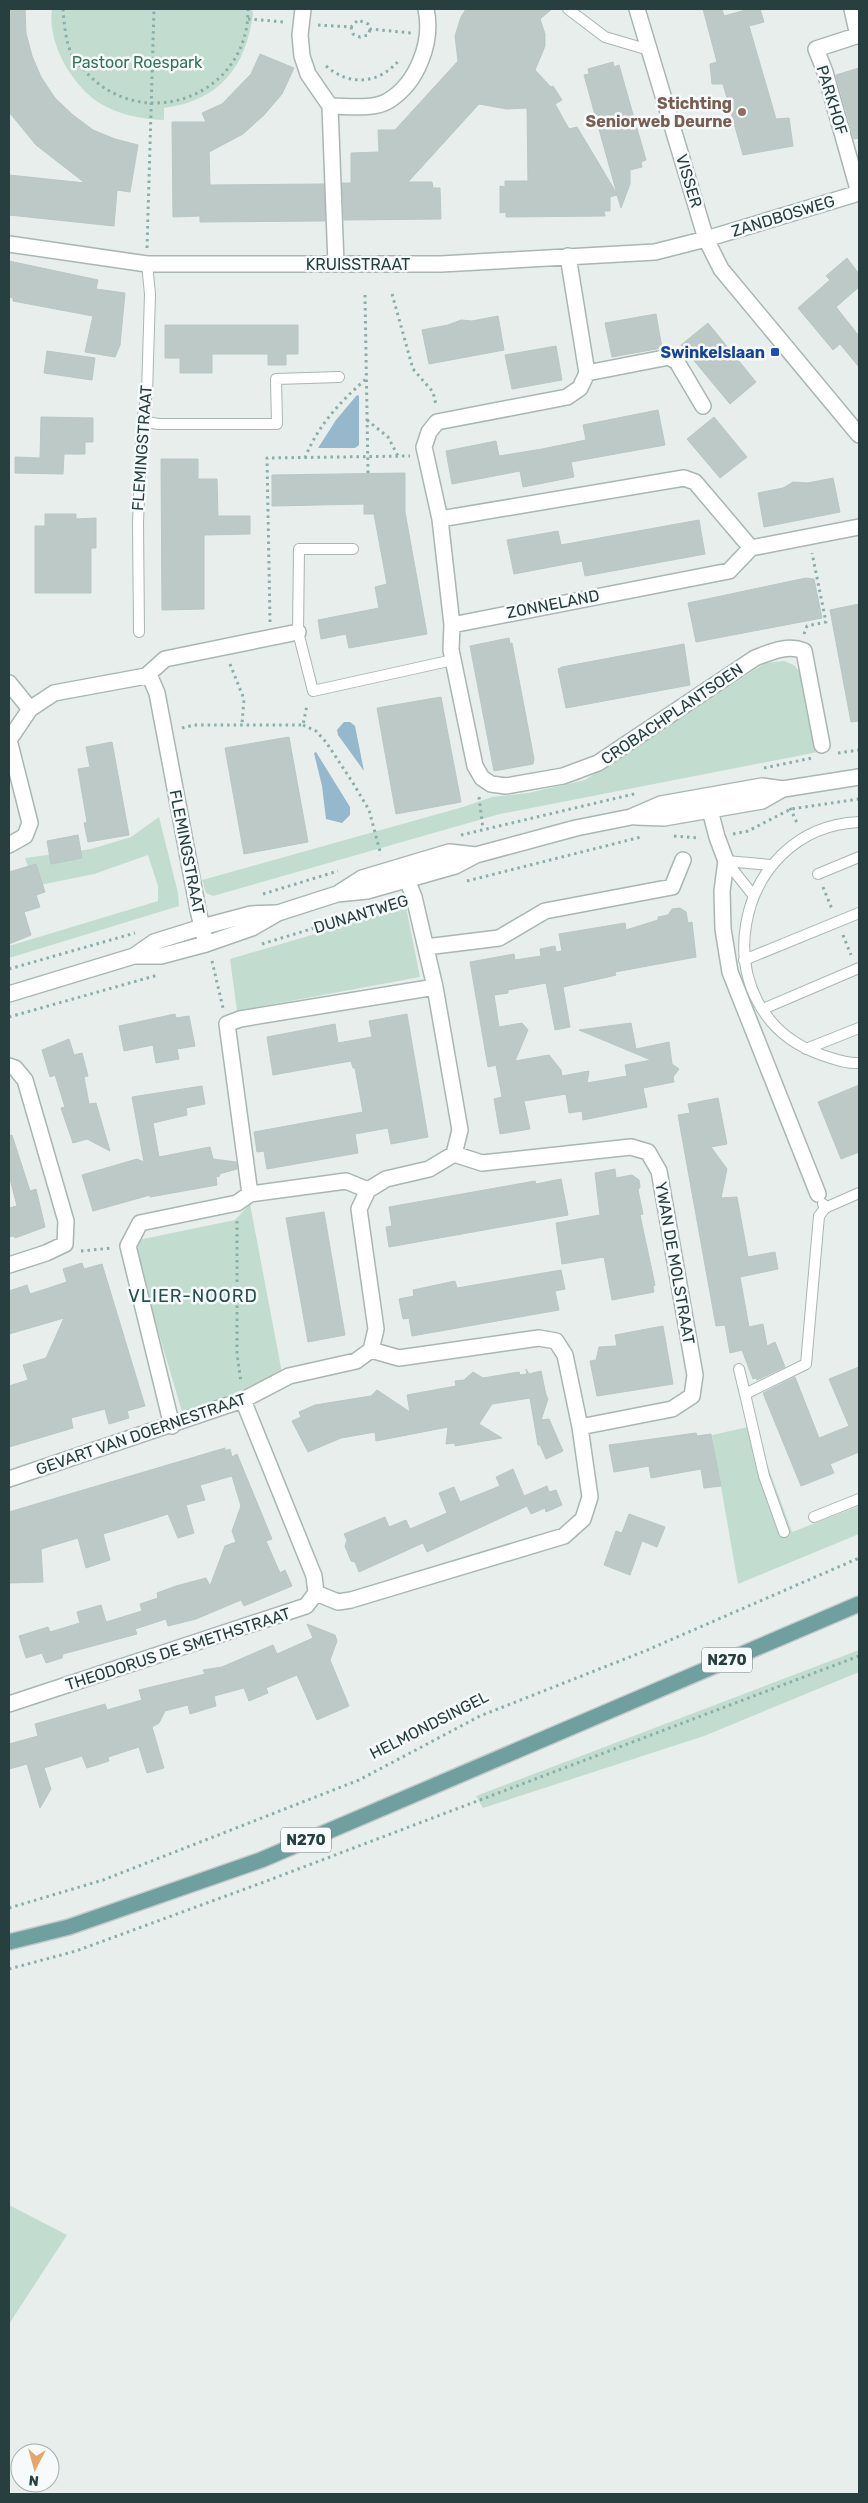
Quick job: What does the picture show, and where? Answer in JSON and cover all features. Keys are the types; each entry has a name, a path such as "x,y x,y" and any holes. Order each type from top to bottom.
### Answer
{"main road":[{"name":"N270","path":"9,1942 69,1927 261,1860 595,1715 859,1604"}],"street":[{"path":"330,106 373,106 388,101 416,70 429,34 426,9"},
{"name":"VISSER","path":"637,9 706,239"},
{"name":"PARKHOF","path":"852,9 858,36 816,49 825,72 859,193"},
{"path":"302,16 302,56 308,74 330,106 336,264"},
{"name":"ZANDBOSWEG","path":"706,239 859,193"},
{"path":"706,239 721,269 859,435"},
{"name":"KRUISSTRAAT","path":"9,244 147,264 442,264 655,252 706,239"},
{"path":"452,625 440,519 424,447 428,432 439,421 567,397 580,388 587,373 568,256"},
{"path":"587,373 668,357 677,362 702,406"},
{"path":"440,519 684,478 695,482 751,548 859,527"},
{"name":"ZONNELAND","path":"452,625 728,571 751,548"},
{"name":"CROBACHPLANTSOEN","path":"452,625 453,660 475,766 482,778 491,784 506,786 564,776 598,763 755,658 776,650 798,648"},
{"path":"9,845 25,836 30,823 9,740 30,709 54,692 146,676 165,659 298,632"},
{"path":"798,648 804,651 822,745"},
{"name":"FLEMINGSTRAAT","path":"146,676 154,683 206,944"},
{"path":"9,683 30,709"},
{"name":"DUNANTWEG","path":"9,994 134,956 161,956 206,944 252,928 278,913 337,894 368,891 408,880 455,866 476,855 576,828 631,817 664,818 762,786 783,789 859,777"},
{"path":"707,803 716,837 726,861 722,891 723,929 730,972 818,1194"},
{"name":"DUNANTWEG","path":"337,894 362,878 449,852 476,855"},
{"path":"426,947 499,938 545,912 672,886 683,860"},
{"path":"243,1400 314,1576 316,1593 338,1602 351,1600 564,1536 583,1519 590,1497 580,1427 565,1354 556,1341 539,1338 400,1358 371,1350 376,1329 359,1209 368,1190 386,1179 429,1169 454,1154 460,1130 436,987 408,880 402,866"},
{"name":"DUNANTWEG","path":"134,956 154,942 202,927 251,914 278,913"},
{"path":"250,1194 227,1024 240,1019 436,987"},
{"path":"9,1066 15,1068 25,1080 66,1221 65,1244 46,1253 9,1265"},
{"name":"YWAN DE MOLSTRAAT","path":"454,1154 482,1163 631,1147 648,1152 659,1170 695,1376 692,1396 672,1409 580,1427"},
{"path":"172,1426 128,1246 140,1223 237,1203 250,1194 346,1181 368,1190"},
{"name":"GEVART VAN DOERNESTRAAT","path":"9,1479 172,1426 243,1400 289,1376 356,1361 371,1350"},
{"name":"THEODORUS DE SMETHSTRAAT","path":"9,1704 298,1610 306,1606 316,1593"}],"lane":[{"path":"568,9 605,37 649,50"},
{"name":"FLEMINGSTRAAT","path":"139,632 138,524 150,294 147,264"},
{"path":"142,421 158,424 277,424 276,379 338,377"},
{"path":"353,549 298,549 298,632 313,690 453,660"},
{"path":"859,822 841,823 804,837 786,850 771,865 753,895 744,927 744,960 751,985 763,1009 782,1032 806,1049 849,1064 859,1063"},
{"path":"818,874 859,857"},
{"path":"726,861 771,865"},
{"path":"726,861 753,895"},
{"path":"744,960 859,913"},
{"path":"763,1009 859,968"},
{"path":"806,1049 859,1028"},
{"path":"745,1394 806,1364 819,1216 825,1208 859,1193"},
{"path":"818,1194 825,1208"},
{"path":"739,1369 764,1476 784,1532"},
{"path":"814,1518 859,1499"}],"path":[{"path":"63,9 64,28 73,57 96,83 127,100 151,102 170,102 191,96 210,86 225,74 234,62 248,19 248,9"},
{"path":"147,9 154,10 147,264"},
{"path":"248,19 302,16 351,27"},
{"path":"358,20 368,24 370,29 368,35 360,37 353,34 351,27 358,20"},
{"path":"410,42 411,26"},
{"path":"370,29 429,34"},
{"path":"322,62 346,79 361,81 374,79 384,74 406,52"},
{"path":"392,294 413,369 433,392 439,421"},
{"path":"365,295 368,474"},
{"path":"305,458 312,440 328,416 366,378"},
{"path":"367,420 388,437 398,456"},
{"path":"271,637 267,458 426,456"},
{"path":"798,648 807,626 826,622 809,536"},
{"path":"225,646 231,670 244,698 242,724"},
{"path":"303,724 313,690"},
{"path":"164,731 194,725 242,724 303,724 316,731 326,742 369,810 382,857"},
{"path":"664,835 704,839 716,837 748,830 791,809 859,799"},
{"path":"462,883 650,836"},
{"name":"DUNANTWEG","path":"258,946 377,908"},
{"path":"203,963 221,957"},
{"path":"212,960 227,1024"},
{"path":"9,1017 166,973"},
{"path":"237,1203 237,1354 243,1400"},
{"path":"65,1244 80,1252 128,1246"},
{"name":"HELMONDSINGEL","path":"9,1908 103,1880 359,1780 480,1716 645,1651 859,1558"},
{"path":"9,1969 76,1951 264,1882 859,1656"}],"green space":[{"name":"Pastoor Roespark","path":"52,9 252,9 253,14 244,50 227,78 200,98 164,108 164,120 123,114 101,104 90,96 71,75 58,49 53,36"},
{"path":"784,661 794,665 802,675 818,752 500,814 213,896 206,893 202,880 463,807 492,797 528,793 585,780 765,663"},
{"path":"159,817 178,893 179,906 9,958 9,946 158,901 158,886 148,855 94,874 35,886 25,858 91,849 131,837"},
{"path":"406,907 420,977 237,1011 230,959"},
{"path":"250,1204 282,1373 183,1415 134,1250 138,1240 235,1220"},
{"path":"753,1426 792,1532 859,1506 859,1534 738,1584 712,1435"},
{"path":"859,1650 859,1672 704,1736 483,1808 476,1796"},
{"path":"9,2205 67,2235 9,2324"}],"water":[{"path":"357,395 359,396 359,445 355,448 318,448 336,420"},
{"path":"344,722 350,722 355,726 364,771 338,735 337,730"},
{"path":"316,752 350,807 350,815 342,823 326,819 322,786 314,753"}],"building":[{"path":"9,9 25,9 26,33 32,56 41,77 55,98 93,130 115,139 138,145 130,192 117,190 114,226 9,215 9,175 85,183 36,145 9,112"},
{"path":"466,9 552,9 540,19 545,34 545,46 535,70 551,87 553,86 562,100 555,104 569,129 577,127 617,194 584,75 589,74 588,69 613,62 614,67 619,65 646,160 641,162 642,167 630,170 630,184 621,208 617,195 610,197 610,211 604,211 605,216 506,217 506,212 500,213 500,186 505,187 505,181 528,181 527,108 507,109 479,104 408,182 432,182 433,188 440,188 441,219 344,220 342,183 351,183 351,153 379,152 378,130 395,130 458,61 455,36 461,17"},
{"path":"703,9 722,9 724,16 749,9 760,9 764,22 749,26 776,119 789,118 793,146 743,155 723,84 712,84 710,64 717,62"},
{"path":"260,54 294,68 282,94 264,115 243,134 209,152 210,185 324,184 325,221 200,222 200,216 173,217 172,122 206,122 202,113 222,104 251,74"},
{"path":"859,68 859,138 854,139 836,75"},
{"path":"847,258 859,274 859,287 836,307 859,336 859,367 840,344 833,350 798,308 830,280 826,276"},
{"path":"9,261 98,280 96,289 125,293 120,345 115,357 85,352 93,316 13,301 13,298 9,297"},
{"path":"656,314 662,348 612,357 605,323"},
{"path":"498,316 504,350 429,364 422,330 448,325 461,320 472,321"},
{"path":"708,323 756,382 730,404 681,345"},
{"path":"165,325 298,325 298,354 286,354 286,365 268,365 268,354 212,354 212,373 180,373 180,358 165,358"},
{"path":"556,346 562,380 512,389 505,355"},
{"path":"47,351 95,358 92,380 44,373"},
{"path":"658,410 665,445 571,462 574,477 523,487 520,471 452,484 446,451 496,441 499,456 542,449 586,440 583,425"},
{"path":"41,417 93,418 93,442 85,442 85,454 64,454 63,474 15,473 15,457 40,458"},
{"path":"714,417 747,457 720,478 687,439"},
{"path":"161,459 198,459 198,479 217,479 218,516 250,516 250,534 204,535 204,609 162,610"},
{"path":"405,473 405,512 427,634 349,648 346,634 321,639 318,620 379,608 375,587 387,584 374,514 364,514 364,504 272,506 272,475"},
{"path":"833,478 840,512 764,527 758,493 783,488 793,482 808,483"},
{"path":"45,514 76,514 76,519 96,518 96,548 91,548 91,593 35,593 35,526 45,526"},
{"path":"699,520 705,554 585,576 582,561 514,574 507,540 558,531 561,545"},
{"path":"806,578 814,579 822,618 696,642 688,603"},
{"path":"859,604 859,721 851,722 830,610"},
{"path":"509,638 510,644 512,643 534,759 533,764 494,771 470,646"},
{"path":"684,644 690,685 566,708 558,669"},
{"path":"441,697 461,802 396,814 377,708"},
{"path":"289,737 308,842 244,854 225,748"},
{"path":"112,742 129,835 88,842 84,823 87,822 78,769 90,767 86,747"},
{"path":"78,835 82,858 51,864 47,841"},
{"path":"36,864 45,892 36,895 40,907 24,912 31,935 9,944 9,872"},
{"path":"680,908 686,912 688,923 692,922 696,957 615,972 616,975 563,987 570,1027 555,1030 546,983 508,990 508,993 494,995 499,1027 522,1023 528,1030 515,1061 549,1055 561,1070 562,1076 589,1071 587,1083 627,1076 625,1065 651,1060 579,1030 631,1023 636,1049 669,1042 672,1064 679,1069 673,1077 674,1082 643,1088 647,1107 583,1120 582,1111 569,1113 566,1094 524,1101 530,1129 500,1134 494,1099 502,1097 496,1065 488,1067 470,962 514,954 515,960 541,956 540,949 555,946 556,952 562,951 559,934 625,923 626,930 658,920 658,917 668,915 672,909"},
{"path":"175,1014 176,1018 189,1016 195,1046 177,1049 179,1059 156,1063 153,1045 124,1051 119,1026"},
{"path":"407,1014 428,1137 391,1144 388,1128 355,1134 358,1153 267,1169 264,1151 257,1152 254,1132 363,1112 355,1068 353,1068 351,1061 273,1075 267,1037 335,1024 338,1043 372,1037 369,1021"},
{"path":"69,1039 74,1055 82,1053 88,1076 84,1077 89,1104 96,1103 110,1151 87,1139 73,1143 61,1108 65,1107 55,1075 50,1077 42,1050"},
{"path":"859,1085 859,1152 841,1159 818,1102"},
{"path":"202,1086 205,1104 186,1108 187,1115 153,1123 159,1157 210,1147 213,1159 236,1162 237,1169 219,1174 220,1176 216,1177 217,1185 150,1197 150,1195 93,1211 82,1175 137,1159 144,1162 132,1097"},
{"path":"718,1098 727,1144 711,1147 727,1169 721,1198 737,1197 748,1257 775,1252 778,1269 740,1277 749,1327 763,1324 767,1346 775,1342 785,1367 757,1380 756,1378 753,1379 742,1350 730,1353 725,1325 716,1326 678,1115 690,1113 688,1104"},
{"path":"12,1135 30,1191 36,1189 45,1227 15,1238 14,1236 9,1237 9,1208 17,1206 9,1175 9,1136"},
{"path":"615,1169 616,1178 632,1175 639,1180 640,1187 638,1190 643,1214 640,1215 655,1285 653,1286 654,1292 612,1300 604,1257 562,1264 556,1223 600,1215 595,1173"},
{"path":"561,1179 568,1215 389,1247 386,1227 392,1226 389,1207 535,1181 536,1184"},
{"path":"324,1212 345,1335 308,1342 286,1218"},
{"path":"82,1263 84,1269 102,1264 145,1406 127,1411 129,1418 109,1424 105,1409 71,1418 73,1428 9,1447 9,1386 28,1380 23,1365 46,1358 64,1318 9,1334 9,1291 27,1285 30,1294 67,1282 63,1269"},
{"path":"561,1270 565,1289 555,1291 559,1310 412,1336 409,1318 403,1319 399,1299 414,1296 413,1290 455,1281 457,1288"},
{"path":"663,1326 673,1384 597,1396 590,1361 596,1360 599,1347 617,1346 615,1335"},
{"path":"859,1367 859,1452 830,1464 834,1473 801,1486 763,1393 795,1377 819,1438 849,1426 829,1379"},
{"path":"526,1369 529,1374 541,1371 548,1399 541,1420 549,1419 563,1451 546,1459 540,1445 538,1445 530,1398 492,1404 479,1424 502,1438 455,1446 455,1443 446,1444 448,1427 376,1441 375,1432 341,1438 308,1452 292,1421 301,1417 299,1412 315,1405 371,1396 377,1390 410,1412 407,1395 456,1386 455,1381 464,1380 473,1372 483,1378 519,1372 520,1375 527,1374"},
{"path":"696,1433 697,1436 711,1434 721,1486 704,1488 701,1469 651,1478 649,1466 614,1472 609,1445"},
{"path":"225,1448 225,1451 230,1449 232,1457 237,1454 272,1539 266,1541 280,1573 285,1570 292,1586 244,1606 241,1600 196,1619 168,1626 166,1619 135,1629 137,1634 63,1654 62,1658 46,1663 42,1653 26,1658 19,1636 48,1627 50,1632 80,1623 77,1612 101,1605 106,1622 142,1611 140,1604 158,1598 157,1593 176,1586 206,1578 210,1586 225,1546 236,1542 232,1531 241,1506 232,1476 200,1485 205,1500 186,1505 194,1533 178,1538 168,1514 103,1534 110,1560 86,1568 78,1538 41,1549 43,1582 9,1583 9,1512"},
{"path":"513,1469 524,1496 547,1486 549,1492 556,1490 562,1505 546,1512 545,1508 531,1514 527,1506 427,1552 423,1543 359,1572 355,1562 351,1561 345,1546 347,1540 344,1534 385,1517 389,1527 406,1520 410,1529 447,1513 439,1493 454,1487 460,1502 500,1486 496,1477"},
{"path":"629,1514 665,1527 657,1547 642,1541 630,1575 604,1565 616,1531 622,1533"},
{"path":"307,1624 335,1635 337,1641 330,1660 349,1706 317,1720 297,1675 266,1688 268,1693 249,1701 244,1688 214,1696 216,1706 190,1714 188,1705 165,1711 159,1723 152,1727 164,1768 147,1773 139,1747 108,1757 109,1761 87,1768 82,1756 44,1768 51,1789 40,1808 27,1764 9,1769 9,1744 38,1736 35,1724 105,1704 107,1710 142,1700 139,1690 205,1674 203,1670 222,1667 273,1645 277,1654 313,1638"}],"place":[{"name":"Stichting Seniorweb Deurne","path":"742,112"},
{"name":"Swinkelslaan","path":"775,352"}],"district":[{"name":"VLIER-NOORD","path":"193,1296"}]}
